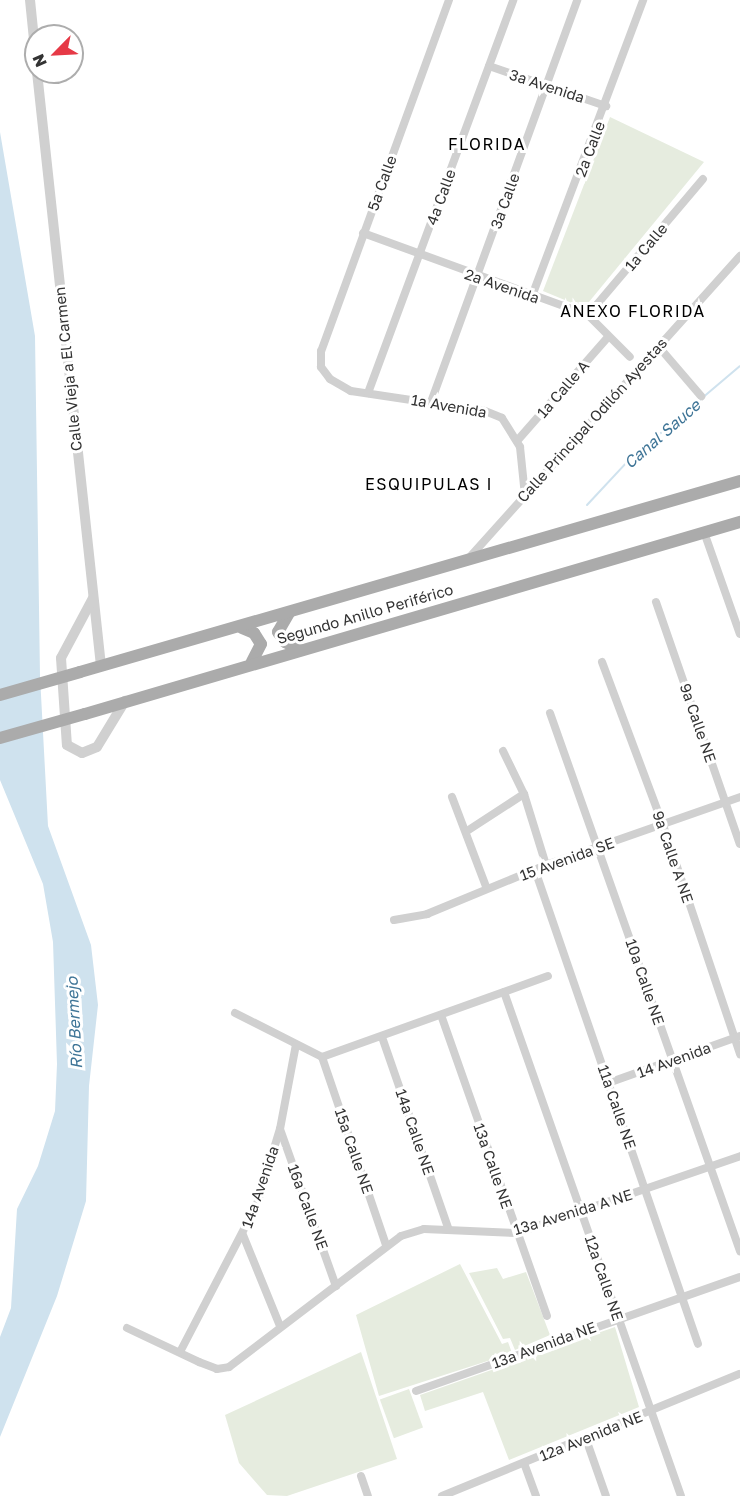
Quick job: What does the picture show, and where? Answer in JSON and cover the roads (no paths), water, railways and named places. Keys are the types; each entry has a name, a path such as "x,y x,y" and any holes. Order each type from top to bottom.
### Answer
{"main road":[{"name":"Segundo Anillo Periférico","path":"0,695 242,628 469,558 740,481"},
{"name":"Segundo Anillo Periférico","path":"0,738 252,662 740,522"},
{"path":"289,613 278,632 285,642 298,649"},
{"path":"242,628 254,633 261,644 252,662"}],"street":[{"path":"30,0 32,24"},
{"name":"5a Calle","path":"321,368 321,351 449,0"},
{"name":"4a Calle","path":"368,393 513,0"},
{"name":"3a Calle","path":"431,402 548,86 577,0"},
{"name":"2a Calle","path":"532,296 606,106 643,0"},
{"name":"3a Avenida","path":"489,66 606,106"},
{"name":"Calle Vieja a El Carmen","path":"38,84 100,666"},
{"name":"1a Calle","path":"588,315 703,178"},
{"name":"2a Avenida","path":"363,233 477,278 588,315 630,357"},
{"name":"Calle Principal Odilón Ayestas","path":"469,558 740,256"},
{"name":"1a Calle A","path":"517,441 608,337"},
{"path":"659,347 701,396"},
{"name":"1a Avenida","path":"321,368 330,379 351,392 431,402 495,414 509,424 517,441 525,495"},
{"path":"704,532 740,634"},
{"path":"93,598 62,658 67,745 82,753 97,747 125,701"},
{"name":"9a Calle NE","path":"656,602 740,844"},
{"name":"9a Calle A NE","path":"602,662 663,825 737,1037 740,1054"},
{"name":"10a Calle NE","path":"550,713 740,1251"},
{"path":"503,751 524,794 546,865"},
{"path":"467,831 524,794"},
{"path":"452,797 467,831 487,889"},
{"name":"15 Avenida SE","path":"394,920 427,914 546,865 740,797"},
{"name":"11a Calle NE","path":"535,870 698,1344"},
{"path":"235,1013 322,1057 548,976"},
{"name":"12a Calle NE","path":"504,992 649,1413 681,1496"},
{"name":"13a Calle NE","path":"441,1015 547,1316"},
{"name":"14a Calle NE","path":"381,1036 448,1228"},
{"name":"14 Avenida","path":"608,1083 737,1037"},
{"name":"14a Avenida","path":"180,1352 257,1204 280,1128 296,1044"},
{"name":"15a Calle NE","path":"322,1057 386,1245"},
{"name":"16a Calle NE","path":"280,1128 336,1286"},
{"name":"13a Avenida A NE","path":"180,1352 217,1369 229,1367 386,1245 423,1229 448,1228 517,1233 740,1156"},
{"path":"243,1234 280,1326"},
{"name":"13a Avenida NE","path":"416,1391 740,1277"},
{"path":"127,1328 180,1352"},
{"name":"12a Avenida NE","path":"442,1496 586,1439 740,1374"},
{"path":"586,1439 606,1496"},
{"path":"524,1464 536,1496"},
{"path":"361,1476 368,1496"}],"water":[{"name":"Río Bermejo","path":"0,132 35,336 40,676 48,826 91,945 98,1005 89,1086 86,1201 57,1296 0,1437 0,1337 11,1308 17,1209 38,1166 55,1111 57,1064 53,942 43,884 0,780"}],"waterway":[{"name":"Canal Sauce","path":"587,505 629,460 740,366"}],"district":[{"name":"FLORIDA","path":"487,144"},
{"name":"ANEXO FLORIDA","path":"633,311"},
{"name":"ESQUIPULAS I","path":"429,484"}]}
